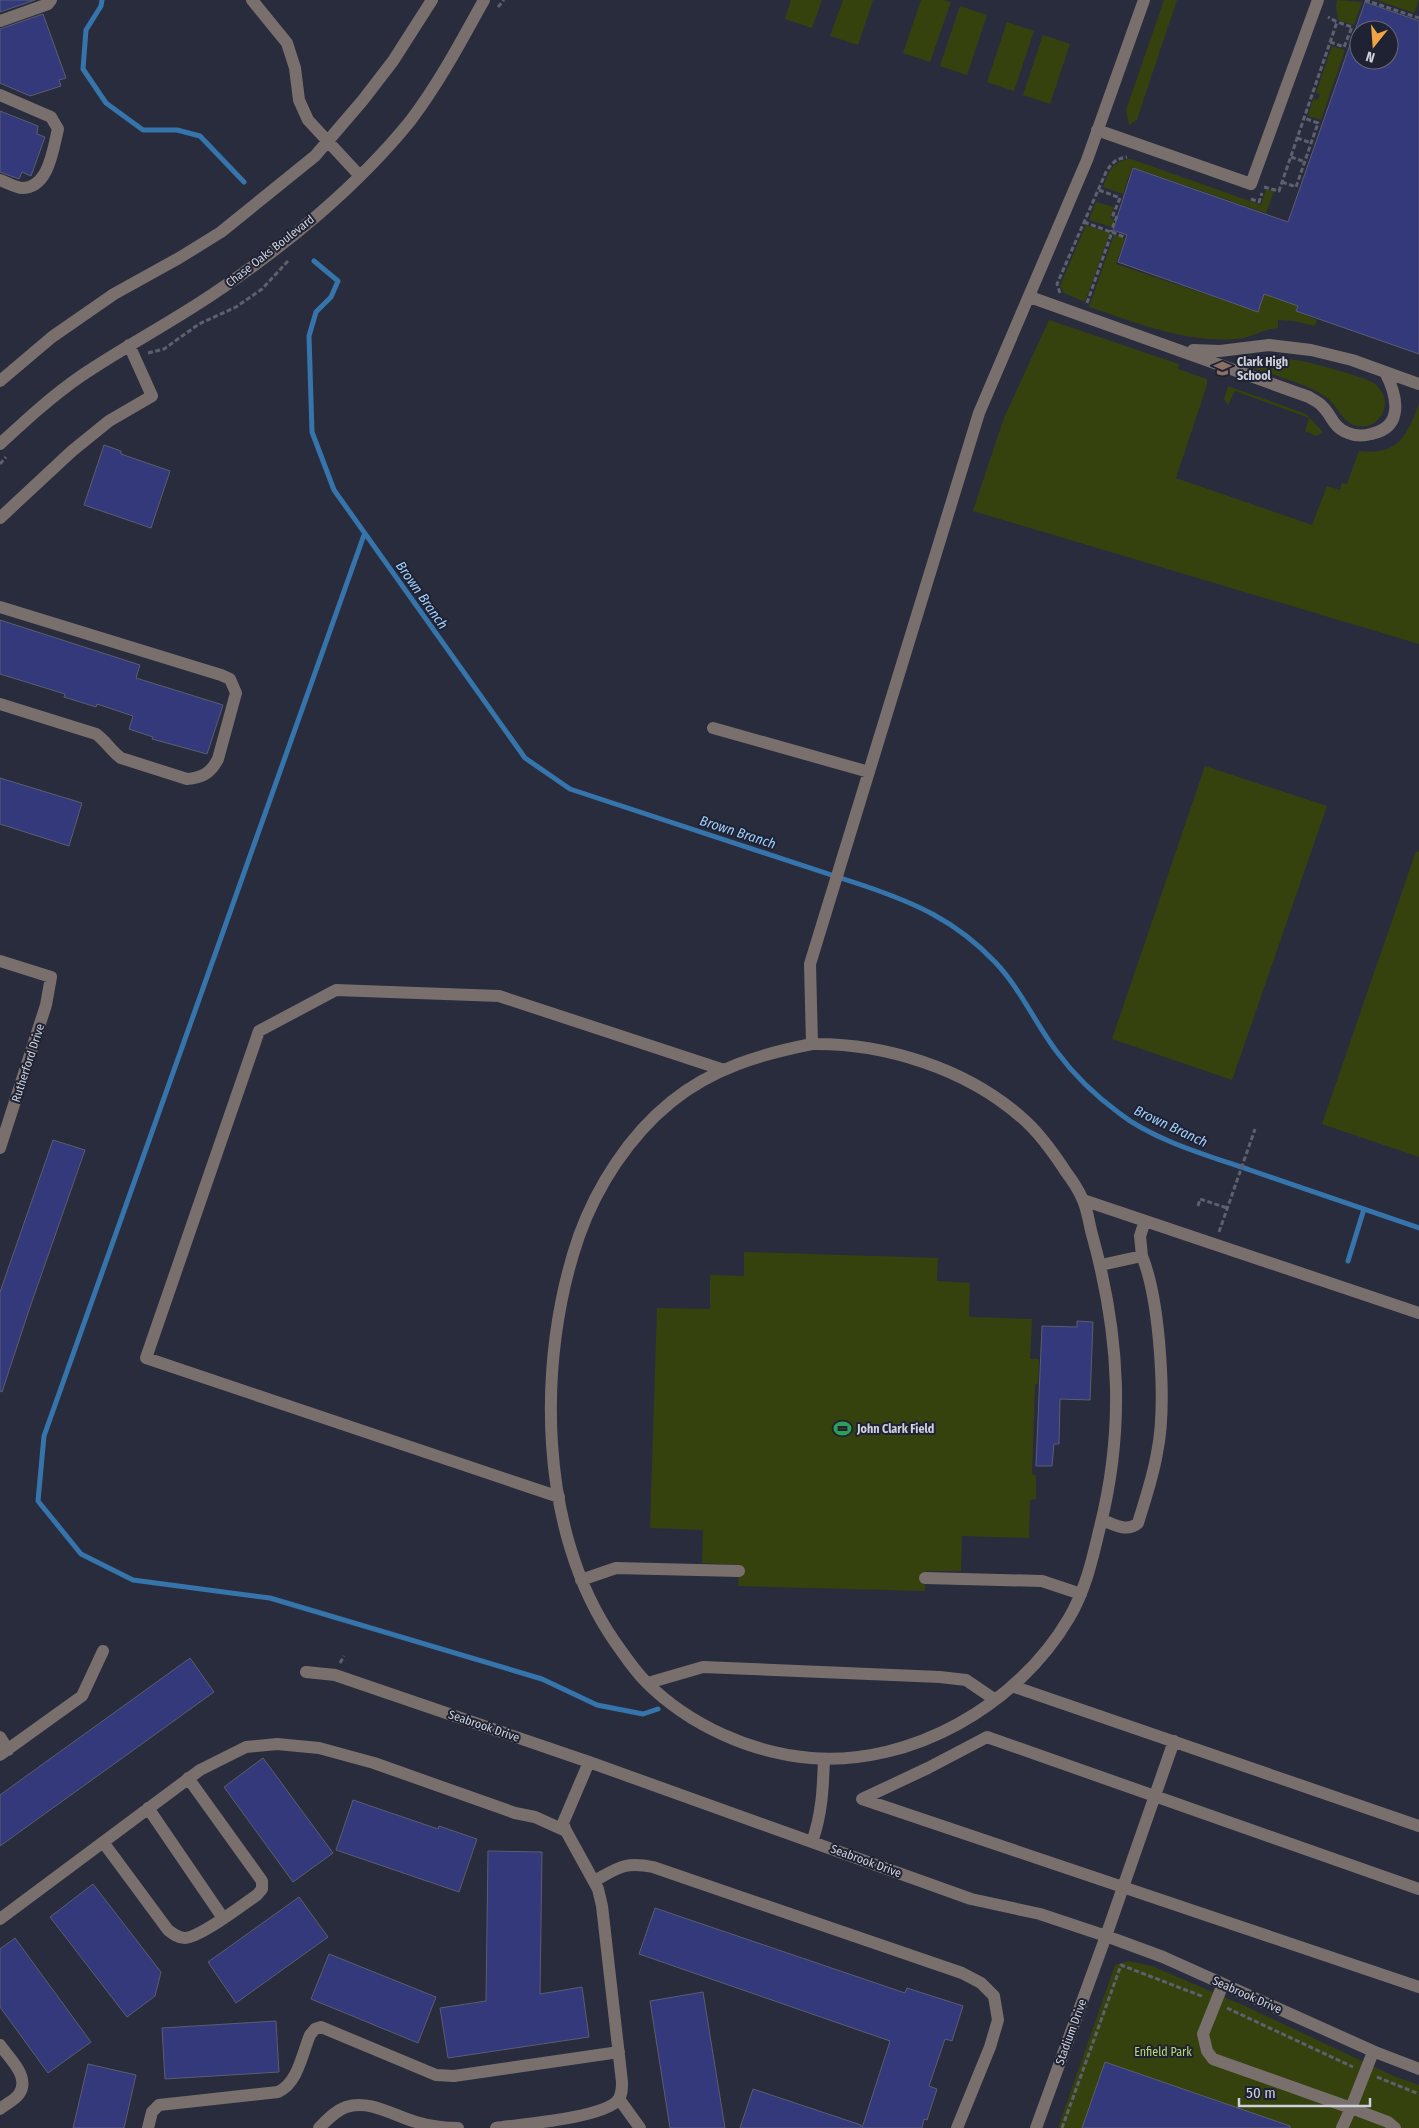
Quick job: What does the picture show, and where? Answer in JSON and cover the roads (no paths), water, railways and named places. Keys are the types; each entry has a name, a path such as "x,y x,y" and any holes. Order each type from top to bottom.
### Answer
{"street":[{"path":"0,21 48,4 51,0"},
{"path":"252,0 287,43 295,68 299,100 308,120 360,176"},
{"path":"0,380 52,337 114,294 221,232 315,156 393,61 432,0"},
{"name":"Chase Oaks Boulevard","path":"0,444 26,419 73,382 128,345 228,283 274,250 360,176 411,119 444,70 484,0"},
{"path":"812,1044 810,964 979,413 1030,297 1097,130 1144,0"},
{"path":"1097,130 1251,184 1318,0"},
{"path":"0,95 51,116 58,129 43,176 34,184 22,188 0,180"},
{"path":"1030,297 1180,349 1309,397 1323,406 1333,424 1348,433 1364,436 1380,432 1393,420 1396,404 1393,387 1385,372"},
{"path":"0,518 72,451 109,421 152,396 128,345"},
{"path":"1180,349 1220,351 1269,345 1311,350 1352,360 1419,384"},
{"path":"0,607 221,675 230,679 234,684 236,692 218,759 213,768 198,778 187,779 121,758 112,752 105,740 96,734 0,704"},
{"path":"713,728 869,772"},
{"name":"Rutherford Drive","path":"0,961 51,977 46,1005 0,1148"},
{"path":"559,1497 146,1358 259,1031 336,990 499,996 724,1070"},
{"path":"812,1044 836,1044 867,1048 924,1063 979,1088 1023,1118 1042,1139 1056,1156 1084,1200 1101,1265 1112,1324 1117,1399 1114,1451 1102,1520 1081,1594 1068,1621 1049,1647 1012,1686 954,1726 918,1743 861,1757 824,1759 795,1756 762,1749 729,1737 704,1725 679,1710 648,1684 627,1658 608,1632 591,1603 581,1580 566,1534 559,1497 552,1422 553,1367 564,1291 578,1238 607,1178 630,1144 671,1102 697,1084 724,1070 779,1050 812,1044"},
{"path":"1084,1200 1419,1313"},
{"path":"1102,1520 1128,1529 1133,1528 1138,1523 1158,1452 1161,1381 1149,1273 1142,1256 1140,1236 1145,1221"},
{"path":"1101,1265 1142,1256"},
{"path":"581,1580 616,1568 739,1572"},
{"path":"925,1578 1042,1581 1081,1594"},
{"path":"0,1737 4,1752 82,1696 103,1651"},
{"path":"648,1684 703,1667 930,1676 966,1680 994,1699"},
{"name":"Seabrook Drive","path":"306,1672 335,1675 589,1762 971,1900 1040,1914 1106,1936 1162,1957 1373,2052 1419,2069"},
{"path":"1012,1686 1419,1826"},
{"path":"1419,1889 987,1737 928,1768 862,1799 1419,1987"},
{"name":"Stadium Drive","path":"1036,2128 1174,1741"},
{"path":"0,1919 188,1778 246,1747 276,1744 310,1747 374,1763 515,1813 535,1817 566,1831"},
{"path":"812,1842 819,1822 823,1800 824,1759"},
{"path":"496,2128 590,2113 610,2108 619,2099 622,2082 602,1906 598,1889 563,1823 589,1762"},
{"path":"103,1842 168,1930 176,1936 184,1938 194,1936 257,1894 262,1889 262,1881 188,1778"},
{"path":"148,1808 223,1918"},
{"path":"594,1881 621,1866 636,1864 653,1867 962,1973 981,1983 994,1996 998,2020 990,2047 957,2128"},
{"path":"1223,1984 1203,2034 1204,2042 1213,2058 1388,2122 1395,2128"},
{"path":"148,2128 152,2112 159,2105 278,2092 287,2088 292,2081 310,2035 315,2029 322,2028 436,2075 454,2076 619,2052"},
{"path":"0,2045 20,2073 24,2084 19,2094 0,2109"},
{"path":"1342,2128 1373,2052"},
{"path":"619,2099 640,2128"},
{"path":"319,2128 337,2112 358,2104 394,2113 414,2122 437,2128 458,2128"}],"waterway":[{"name":"Brown Branch","path":"102,0 101,6 86,30 83,69 106,103 143,130 177,130 200,136 244,182"},
{"name":"Brown Branch","path":"314,261 338,281 331,297 316,312 309,336 312,432 334,490 525,758 570,789 862,885 933,914 965,935 995,962 1020,994 1049,1041 1071,1069 1102,1100 1133,1123 1199,1153 1419,1228"},
{"path":"364,535 44,1436 38,1501 81,1554 133,1580 270,1598 542,1679 597,1705 643,1714 658,1709"},
{"path":"1348,1261 1364,1209"}],"place":[{"name":"Clark High School","path":"1223,369"},
{"name":"John Clark Field","path":"843,1429"}],"park label":[{"name":"Enfield Park","path":"1163,2052"}]}
